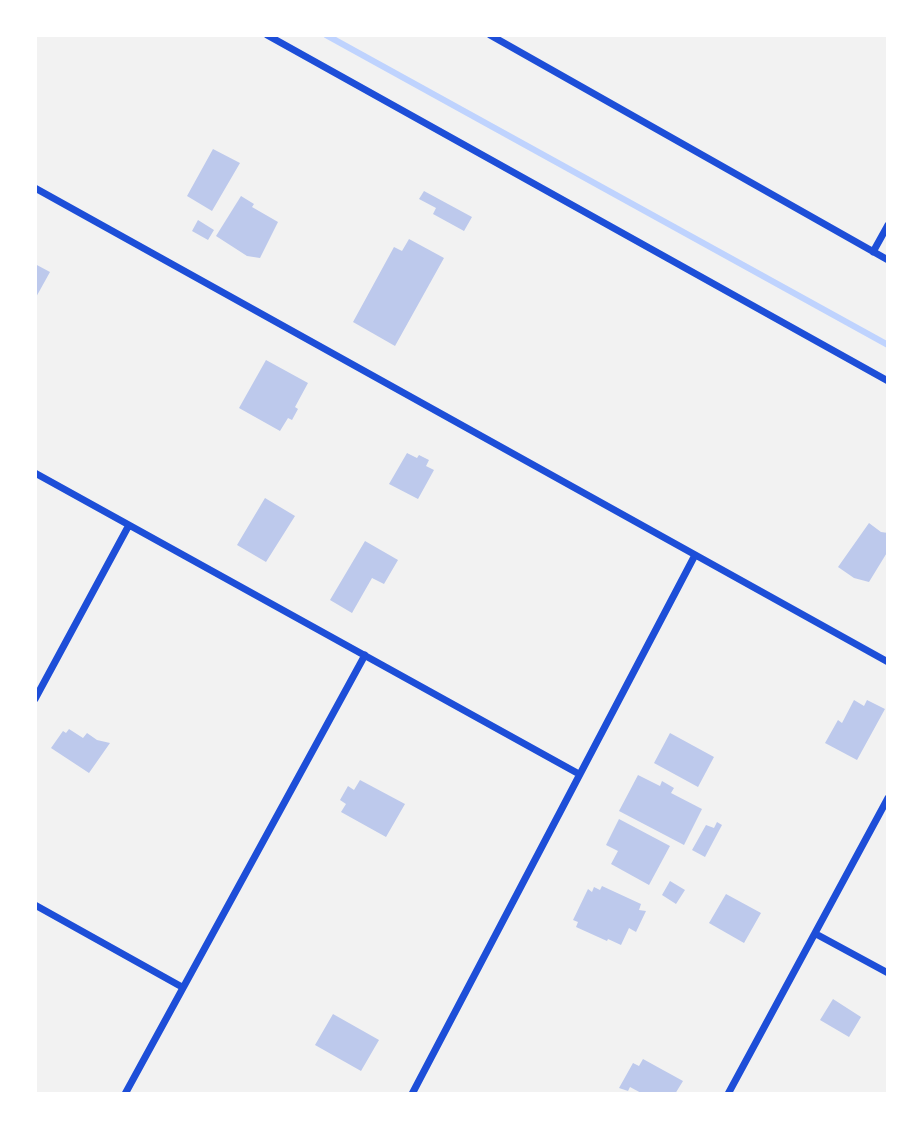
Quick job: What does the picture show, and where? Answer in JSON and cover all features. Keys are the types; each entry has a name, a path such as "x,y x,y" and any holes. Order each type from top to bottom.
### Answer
{"street":[{"path":"267,35 888,381"},
{"path":"490,35 888,260"},
{"path":"35,188 888,662"},
{"path":"873,252 888,225"},
{"path":"35,473 579,774"},
{"path":"35,699 129,525"},
{"path":"412,1094 694,556"},
{"path":"125,1094 365,655"},
{"path":"728,1094 888,798"},
{"path":"35,905 181,988"},
{"path":"816,934 888,973"}],"building":[{"path":"213,149 240,163 212,211 187,196"},
{"path":"424,191 472,217 464,231 433,214 436,208 419,199"},
{"path":"241,196 254,204 252,207 278,222 260,258 247,256 216,236"},
{"path":"198,220 214,230 208,240 192,231"},
{"path":"409,239 444,258 395,346 353,322 394,247 402,251"},
{"path":"35,264 50,272 35,299"},
{"path":"266,360 308,383 295,407 298,409 292,420 288,418 280,431 239,408"},
{"path":"407,453 429,460 426,466 434,470 418,499 389,484"},
{"path":"265,498 295,516 266,562 237,545"},
{"path":"869,523 881,532 888,533 888,551 869,582 854,578 838,567"},
{"path":"365,541 398,560 384,584 372,578 352,613 330,600"},
{"path":"854,700 864,706 867,700 885,709 857,760 825,743 838,720 842,723"},
{"path":"69,729 83,738 87,733 97,740 110,743 89,773 51,748 63,731 66,733"},
{"path":"670,733 714,757 698,787 654,763"},
{"path":"638,775 660,786 662,781 674,788 671,793 702,809 684,845 619,811"},
{"path":"360,780 405,804 386,837 341,812 346,804 340,800 348,786 354,790"},
{"path":"619,819 670,846 649,885 611,864 618,851 606,845"},
{"path":"717,822 722,825 705,857 692,850 706,825 714,828"},
{"path":"670,881 685,890 676,904 662,895"},
{"path":"602,886 641,904 639,910 646,911 636,932 629,928 621,945 576,927 578,922 573,920 588,889 592,892 594,887 600,890"},
{"path":"726,894 761,913 744,943 709,923"},
{"path":"833,999 861,1017 849,1037 820,1020"},
{"path":"333,1014 379,1040 361,1071 315,1045"},
{"path":"643,1059 683,1081 675,1094 643,1094 630,1087 628,1091 619,1088 633,1063 639,1066"}],"waterway":[{"path":"326,35 888,345"}]}
